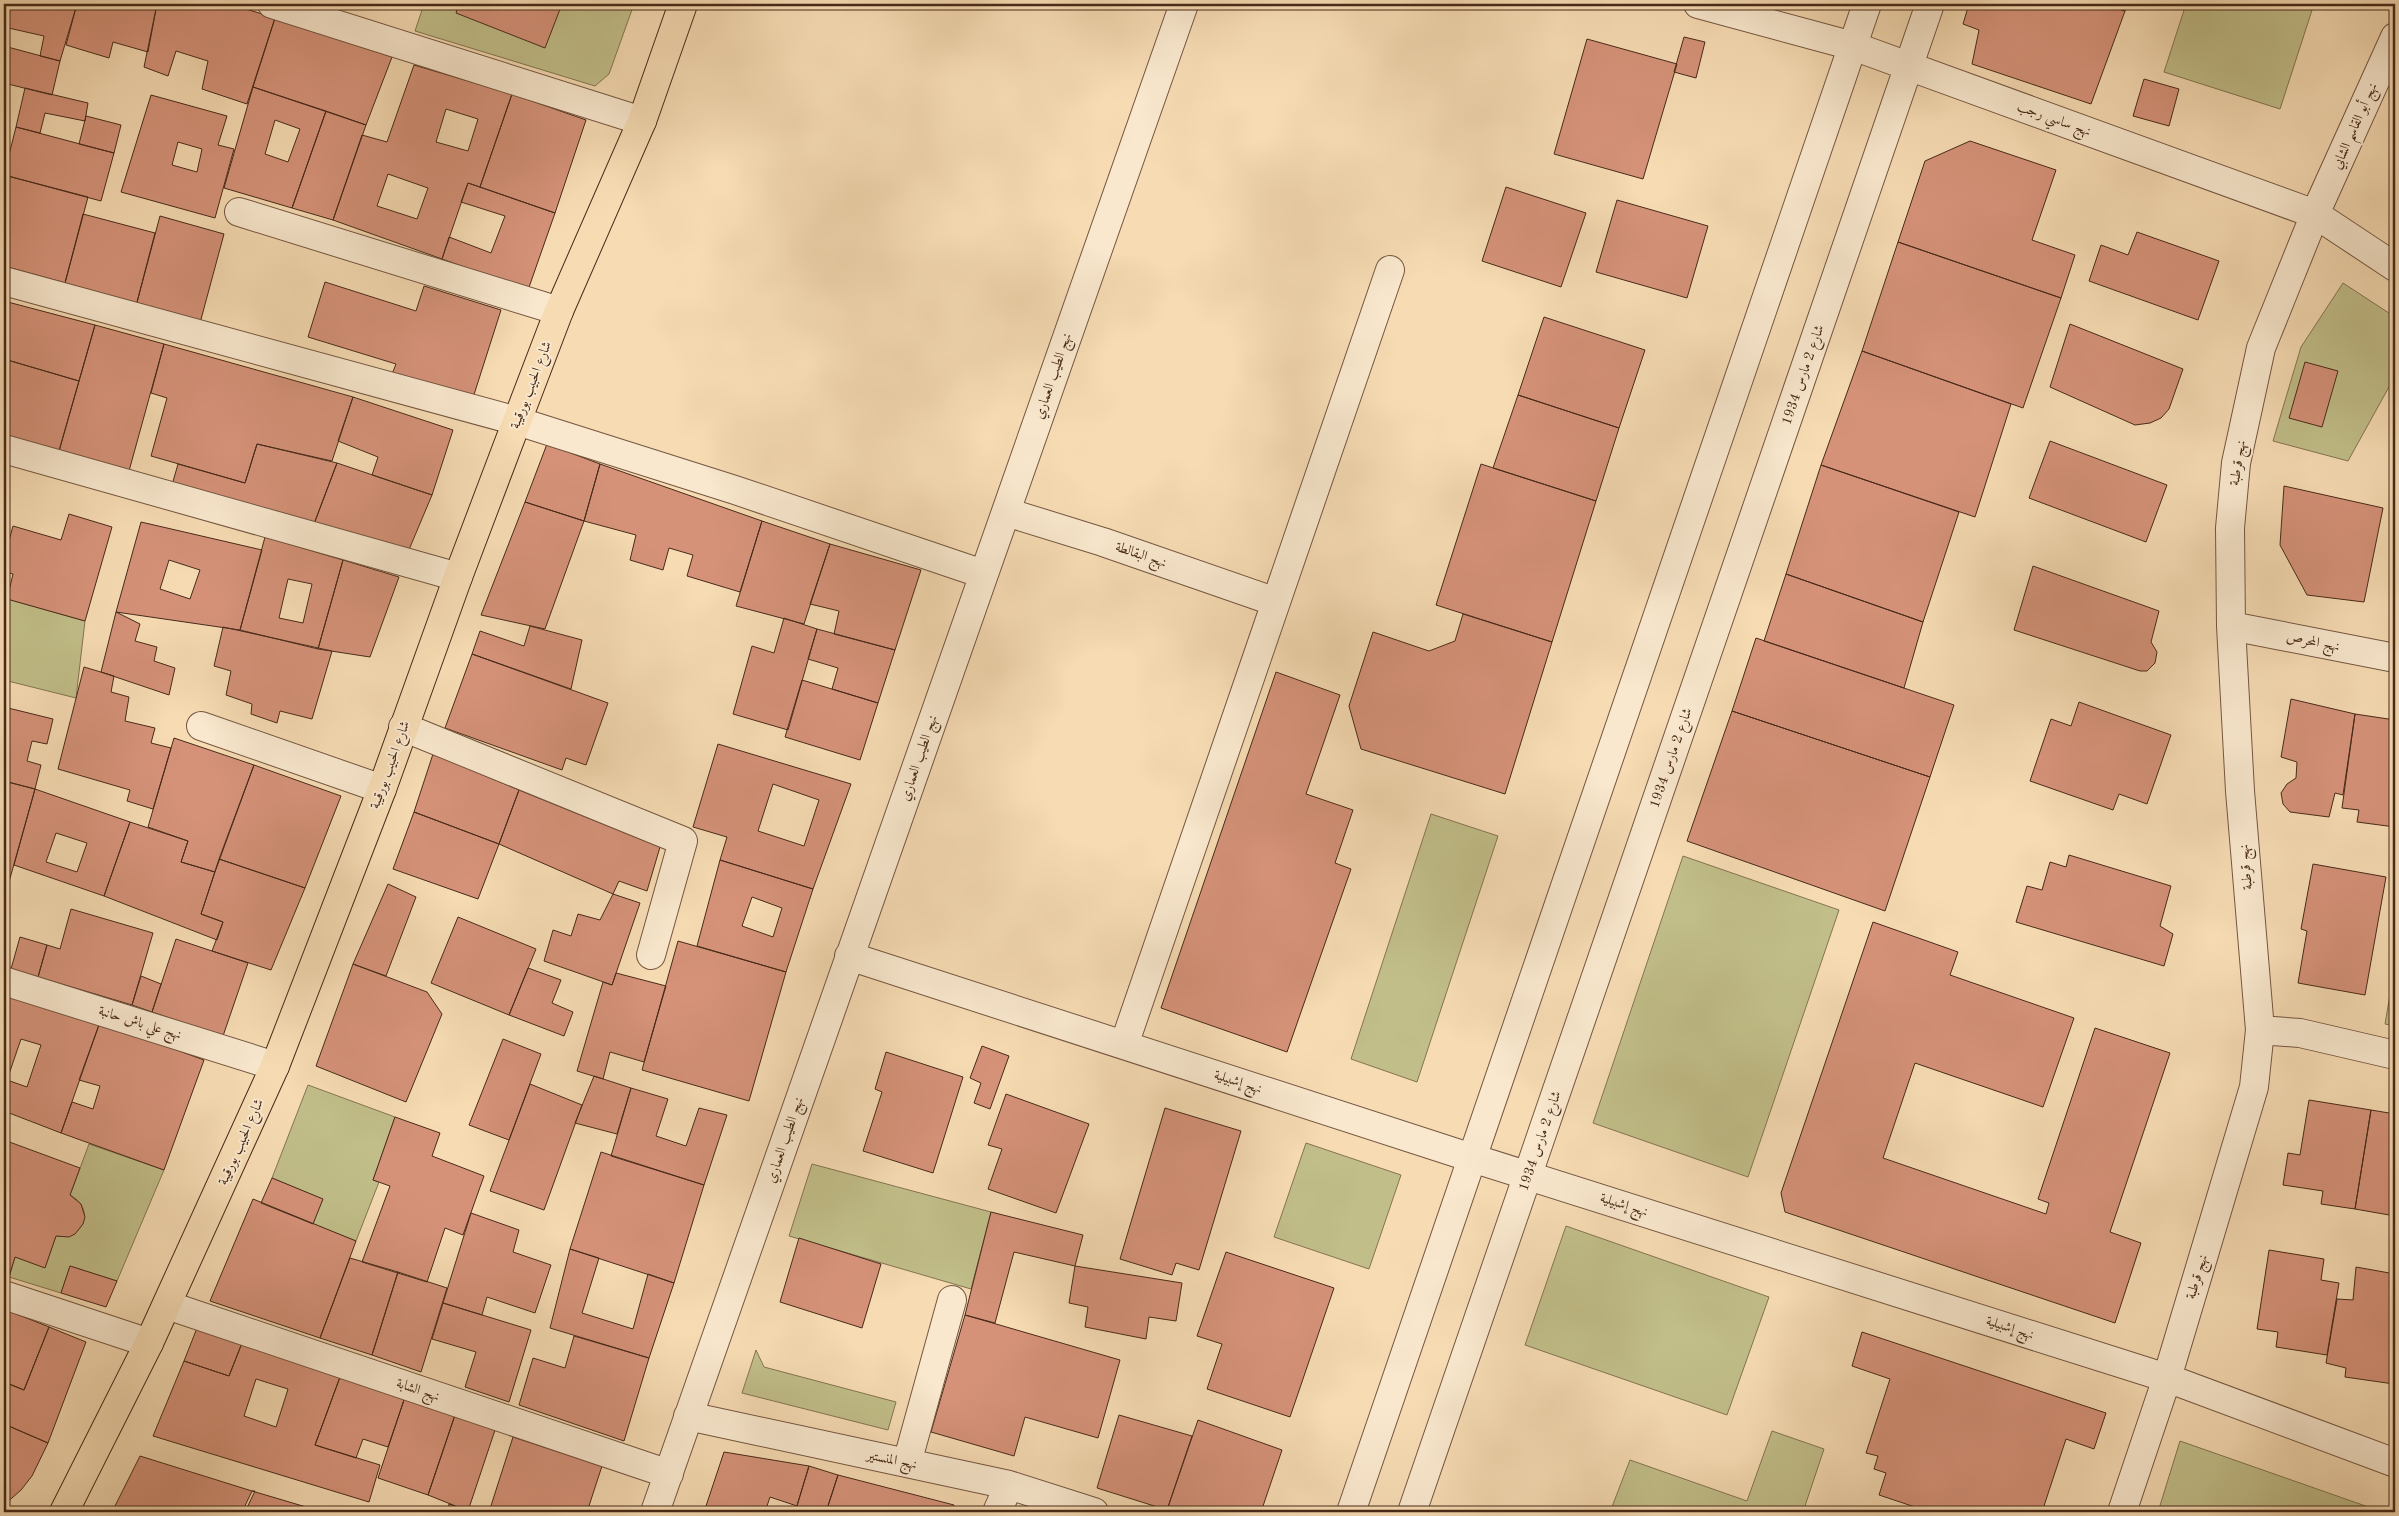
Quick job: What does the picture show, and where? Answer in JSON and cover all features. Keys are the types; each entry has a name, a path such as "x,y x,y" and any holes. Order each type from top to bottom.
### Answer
{"main road":[{"name":"شارع الحبيب بورقيبة","path":"64,1512 167,1305 275,1066 382,789 458,577 517,421 560,311 642,121 682,4"}],"street":[{"path":"272,4 642,121"},
{"name":"نهج الطيب العماري","path":"655,1512 1184,4"},
{"name":"نهج ساسي رجب","path":"1698,4 1853,46 2315,214 2395,267"},
{"path":"1351,1512 1867,4"},
{"name":"شارع 2 مارس 1934","path":"1412,1512 1930,4"},
{"name":"نهج أبو القاسم الشابي","path":"2315,214 2395,37"},
{"path":"238,212 560,311"},
{"name":"نهج قرطبة","path":"2122,1512 2167,1378 2254,1087 2260,1030 2240,791 2231,626 2230,528 2236,463 2261,348 2315,214"},
{"path":"1124,1045 1390,270"},
{"path":"4,281 517,421 735,490 983,574"},
{"path":"5,454 458,577"},
{"name":"نهج البقالطة","path":"1006,512 1276,602"},
{"name":"نهج المحرص","path":"2231,626 2395,658"},
{"path":"201,726 382,789"},
{"path":"403,727 683,840 651,955"},
{"name":"نهج إشبيلية","path":"849,956 1472,1158 2167,1378 2395,1462"},
{"name":"نهج علي باش حانبة","path":"4,981 275,1066"},
{"path":"2260,1030 2300,1033 2395,1055"},
{"path":"4,1295 149,1343"},
{"path":"907,1463 952,1300"},
{"name":"نهج الشابة","path":"167,1305 668,1474"},
{"name":"نهج المنستير","path":"688,1416 1009,1485 1094,1512"},
{"path":"997,1512 1009,1485"}],"shaded area":[{"path":"424,4 634,4 609,74 595,86 415,31"},
{"path":"2186,4 2314,4 2280,109 2164,72"},
{"path":"2343,283 2395,317 2395,376 2348,461 2273,441 2301,347"},
{"path":"4,598 85,621 76,698 4,680"},
{"path":"1431,814 1498,836 1417,1082 1351,1059"},
{"path":"1683,856 1839,910 1748,1177 1593,1123"},
{"path":"2395,966 2395,1026 2385,1024"},
{"path":"308,1085 395,1117 373,1180 379,1182 356,1241 313,1224 322,1199 272,1178"},
{"path":"1306,1143 1401,1175 1369,1269 1274,1237"},
{"path":"89,1144 164,1170 117,1281 70,1266 61,1293 9,1277 15,1257 45,1267 56,1236 74,1234 80,1229 84,1215 83,1208 70,1195"},
{"path":"812,1164 991,1212 971,1289 789,1236"},
{"path":"1566,1226 1769,1297 1727,1415 1525,1345"},
{"path":"756,1350 764,1367 896,1402 888,1430 742,1393"},
{"path":"1772,1431 1824,1449 1803,1512 1610,1512 1630,1460 1747,1501"},
{"path":"2180,1441 2377,1510 2376,1512 2158,1512"}],"building":[{"path":"4,4 77,4 60,61 40,56 44,36 4,27"},
{"path":"77,4 157,4 148,52 113,42 109,58 66,45"},
{"path":"157,4 230,4 275,18 247,104 202,89 208,61 176,51 168,76 144,67"},
{"path":"405,4 424,4 423,9"},
{"path":"459,4 562,4 545,48 456,13"},
{"path":"1969,4 2103,4 2125,11 2091,104 1972,64 1979,30 1963,24"},
{"path":"2103,4 2127,4 2125,11"},
{"path":"275,18 392,57 366,125 253,87"},
{"path":"1684,37 1705,42 1696,78 1674,72"},
{"path":"1587,39 1677,64 1643,179 1554,154"},
{"path":"4,46 60,61 52,95 4,83"},
{"path":"414,65 512,94 480,187 468,183 442,259 333,220 362,135 387,142","holes":["446,109 478,119 468,151 436,142","388,174 428,188 417,219 377,206"]},
{"path":"2144,79 2179,89 2169,126 2133,116"},
{"path":"253,87 326,111 292,208 224,188","holes":["275,120 300,129 288,162 265,154"]},
{"path":"25,88 88,103 85,121 45,113 40,133 16,127"},
{"path":"512,94 586,120 555,213 480,187"},
{"path":"151,95 227,116 218,145 234,149 215,218 121,192","holes":["178,142 202,149 197,172 172,165"]},
{"path":"326,111 366,125 333,220 292,208"},
{"path":"86,116 121,125 114,153 79,144"},
{"path":"16,127 114,153 101,201 4,175"},
{"path":"1970,141 2056,170 2032,240 2075,255 2061,298 1898,242 1925,161"},
{"path":"4,175 88,197 65,283 4,266"},
{"path":"468,183 555,213 528,290 442,259 449,237 491,253 505,216 461,202"},
{"path":"1506,187 1586,213 1561,287 1482,261"},
{"path":"1617,200 1708,226 1687,298 1596,272"},
{"path":"83,214 155,233 136,306 65,283"},
{"path":"160,216 224,234 200,323 136,306"},
{"path":"2137,232 2219,261 2198,320 2089,281 2101,245 2128,255"},
{"path":"1898,242 2061,298 2023,408 1862,351"},
{"path":"325,282 416,311 424,286 501,310 471,404 390,379 396,364 308,337"},
{"path":"4,301 95,325 79,381 4,359"},
{"path":"1544,317 1645,350 1619,428 1518,395"},
{"path":"2070,324 2183,369 2169,409 2161,418 2150,423 2135,425 2050,387"},
{"path":"95,325 164,344 129,471 59,451"},
{"path":"164,344 353,397 332,461 257,444 245,483 151,456 167,398 151,393"},
{"path":"1862,351 2011,404 1975,517 1821,465"},
{"path":"4,359 79,381 59,451 4,435"},
{"path":"2305,362 2338,371 2322,427 2289,418"},
{"path":"1518,395 1619,428 1596,501 1493,468"},
{"path":"353,397 453,430 432,495 372,475 378,457 338,441"},
{"path":"2050,441 2167,485 2146,542 2029,498"},
{"path":"257,444 337,463 314,524 172,485 178,464 245,483"},
{"path":"547,444 600,464 584,521 525,502"},
{"path":"337,463 432,495 408,552 314,524"},
{"path":"600,464 762,521 740,592 687,576 693,555 669,548 663,570 630,560 636,535 584,521"},
{"path":"1481,464 1596,501 1552,642 1436,605"},
{"path":"1821,465 1959,512 1923,622 1786,574"},
{"path":"2284,486 2383,508 2364,602 2307,595 2280,545"},
{"path":"525,502 584,521 545,629 481,615"},
{"path":"69,514 112,527 85,621 7,599 13,574 4,572 4,559 13,526 61,540"},
{"path":"762,521 830,544 804,624 736,606"},
{"path":"141,522 262,550 240,630 116,612","holes":["169,560 200,570 190,599 160,589"]},
{"path":"265,537 343,560 318,649 240,630","holes":["288,579 312,584 303,623 279,618"]},
{"path":"830,544 921,570 895,650 834,634 839,611 810,604"},
{"path":"343,560 399,577 370,657 318,649"},
{"path":"2033,566 2159,611 2151,642 2157,652 2155,663 2147,671 2140,671 2014,630"},
{"path":"1786,574 1923,622 1904,688 1764,641"},
{"path":"116,612 140,624 135,641 157,647 154,661 175,668 169,695 101,672"},
{"path":"1463,614 1552,642 1505,794 1361,749 1349,706 1373,632 1429,651 1455,641"},
{"path":"784,618 817,629 788,730 733,714 752,646 774,653"},
{"path":"530,626 582,640 571,689 472,654 480,631 524,646"},
{"path":"223,627 332,651 312,719 280,711 277,723 251,714 252,704 226,695 231,671 214,666"},
{"path":"817,629 895,650 878,703 832,689 838,668 808,659"},
{"path":"1756,638 1954,705 1930,777 1732,711"},
{"path":"472,654 608,703 586,765 566,758 562,770 445,728"},
{"path":"84,667 114,676 111,692 129,697 125,721 155,728 151,743 171,748 153,809 127,801 130,790 58,769"},
{"path":"1276,672 1340,695 1306,794 1353,810 1335,863 1351,869 1287,1052 1161,1008"},
{"path":"802,680 878,703 860,760 785,737"},
{"path":"2291,699 2355,714 2343,795 2335,793 2329,817 2290,812 2283,804 2281,793 2287,784 2296,778 2297,762 2281,757"},
{"path":"2079,702 2171,735 2147,804 2119,794 2113,810 2030,781 2051,719 2071,726"},
{"path":"4,707 53,719 47,744 32,741 27,761 41,765 35,789 4,781"},
{"path":"1732,711 1930,777 1885,911 1687,841"},
{"path":"2355,714 2395,720 2395,827 2357,822 2359,810 2342,808"},
{"path":"174,738 254,765 215,872 181,862 188,841 148,827"},
{"path":"718,744 851,784 813,889 720,860 727,837 693,827","holes":["773,784 819,800 804,846 758,831"]},
{"path":"433,754 519,790 499,844 414,812"},
{"path":"254,765 341,796 305,888 219,859"},
{"path":"4,781 35,789 7,889 4,888"},
{"path":"35,789 130,822 104,896 14,865","holes":["56,833 87,843 77,872 46,862"]},
{"path":"519,790 660,847 647,891 619,881 613,894 499,844"},
{"path":"414,812 499,844 478,899 393,869"},
{"path":"130,822 188,841 181,862 215,872 201,914 223,922 217,940 104,896"},
{"path":"2069,855 2171,886 2160,926 2173,934 2164,966 2016,922 2027,886 2042,890 2050,862 2066,867"},
{"path":"219,859 305,888 271,970 212,951 223,922 201,914"},
{"path":"720,860 813,889 786,972 697,946","holes":["752,897 782,908 773,937 742,926"]},
{"path":"2313,864 2386,877 2365,995 2298,983 2307,931 2301,929"},
{"path":"388,884 416,897 386,976 353,964"},
{"path":"613,894 640,903 612,985 544,961 553,930 571,936 578,914 600,920"},
{"path":"71,909 153,933 132,1005 38,977 47,945 60,949"},
{"path":"458,917 536,949 509,1015 431,983"},
{"path":"1873,922 1958,952 1950,975 2074,1018 2043,1107 1915,1063 1883,1158 2046,1214 2049,1203 2038,1199 2095,1028 2170,1053 2110,1232 2141,1243 2115,1323 1785,1212 1781,1193"},
{"path":"20,937 47,945 38,977 11,969"},
{"path":"176,939 248,963 223,1036 152,1012"},
{"path":"678,941 786,972 749,1101 642,1070"},
{"path":"353,964 427,992 442,1014 406,1102 316,1066"},
{"path":"528,968 561,980 552,1003 573,1012 564,1036 509,1015"},
{"path":"616,973 666,986 644,1062 610,1052 603,1079 577,1071 603,982 612,985"},
{"path":"141,976 161,984 152,1012 132,1005"},
{"path":"10,994 100,1022 61,1133 4,1111 4,1013","holes":["21,1039 41,1045 27,1087 7,1080"]},
{"path":"100,1022 204,1060 164,1170 61,1133 72,1102 93,1109 100,1086 79,1080"},
{"path":"503,1039 541,1054 509,1140 469,1125"},
{"path":"982,1046 1009,1056 990,1109 974,1103 981,1083 970,1078"},
{"path":"886,1052 963,1077 933,1173 863,1151 882,1092 875,1089"},
{"path":"594,1076 631,1088 617,1134 575,1123"},
{"path":"530,1084 582,1105 544,1210 490,1191"},
{"path":"631,1088 668,1099 656,1136 686,1146 699,1108 727,1115 704,1185 611,1156"},
{"path":"1006,1094 1089,1124 1056,1213 988,1189 1002,1149 988,1145"},
{"path":"2309,1100 2371,1110 2355,1209 2321,1204 2323,1191 2283,1185 2288,1153 2300,1155"},
{"path":"1165,1108 1241,1131 1199,1270 1176,1263 1172,1275 1120,1259"},
{"path":"2371,1110 2395,1114 2395,1216 2355,1209"},
{"path":"395,1117 440,1133 432,1156 484,1176 463,1235 445,1228 427,1282 362,1262 390,1186 373,1180"},
{"path":"4,1140 80,1168 70,1195 81,1204 85,1217 83,1224 75,1234 69,1237 56,1236 45,1268 15,1257 9,1277 4,1275"},
{"path":"601,1152 704,1185 674,1283 570,1249"},
{"path":"272,1178 323,1199 313,1224 261,1203"},
{"path":"253,1199 356,1241 320,1338 210,1301"},
{"path":"991,1212 1083,1235 1075,1266 1014,1252 995,1323 965,1315"},
{"path":"471,1213 519,1230 513,1252 551,1265 535,1313 487,1297 482,1315 443,1303"},
{"path":"799,1238 881,1264 862,1328 780,1302"},
{"path":"570,1249 599,1258 582,1313 633,1329 648,1274 674,1283 649,1358 550,1328"},
{"path":"2269,1250 2324,1259 2321,1280 2339,1283 2327,1355 2276,1347 2278,1332 2257,1329"},
{"path":"1226,1252 1334,1288 1290,1417 1207,1389 1222,1344 1197,1336"},
{"path":"350,1258 398,1272 372,1355 320,1338"},
{"path":"70,1266 117,1281 106,1307 61,1293"},
{"path":"1075,1266 1182,1283 1176,1321 1149,1317 1146,1339 1085,1327 1088,1307 1069,1303"},
{"path":"2356,1267 2395,1274 2394,1384 2345,1377 2346,1368 2326,1363 2337,1299 2353,1300"},
{"path":"398,1272 447,1288 421,1372 372,1355"},
{"path":"443,1303 531,1330 509,1402 465,1387 476,1352 432,1339"},
{"path":"4,1309 49,1327 24,1390 4,1382"},
{"path":"965,1315 1120,1360 1098,1438 1025,1417 1014,1456 931,1432"},
{"path":"49,1327 86,1342 48,1443 4,1424 4,1382 24,1390"},
{"path":"197,1328 242,1343 229,1376 184,1361"},
{"path":"1862,1332 2106,1413 2094,1449 2066,1439 2042,1512 1930,1512 1879,1495 1886,1473 1874,1469 1878,1456 1866,1453 1890,1379 1852,1366"},
{"path":"574,1336 649,1358 624,1441 519,1405 533,1358 565,1368"},
{"path":"242,1343 340,1377 315,1445 380,1465 369,1502 153,1436 184,1361 229,1376","holes":["256,1379 288,1389 276,1427 244,1416"]},
{"path":"340,1377 405,1397 388,1447 363,1439 356,1458 315,1445"},
{"path":"405,1397 455,1415 428,1495 378,1478"},
{"path":"455,1415 495,1430 468,1511 428,1495"},
{"path":"1119,1415 1192,1436 1167,1510 1097,1488"},
{"path":"1198,1420 1282,1450 1261,1512 1175,1512 1167,1510"},
{"path":"4,1424 48,1443 32,1476 21,1490 4,1505"},
{"path":"513,1437 602,1466 587,1512 489,1512"},
{"path":"724,1452 809,1466 797,1506 770,1497 765,1512 704,1512"},
{"path":"140,1456 255,1491 245,1512 112,1512"},
{"path":"809,1466 838,1475 826,1512 795,1512"},
{"path":"838,1475 954,1505 952,1512 826,1512"},
{"path":"252,1491 323,1512 242,1512"},
{"path":"449,1504 468,1511 470,1512 447,1512"}]}
